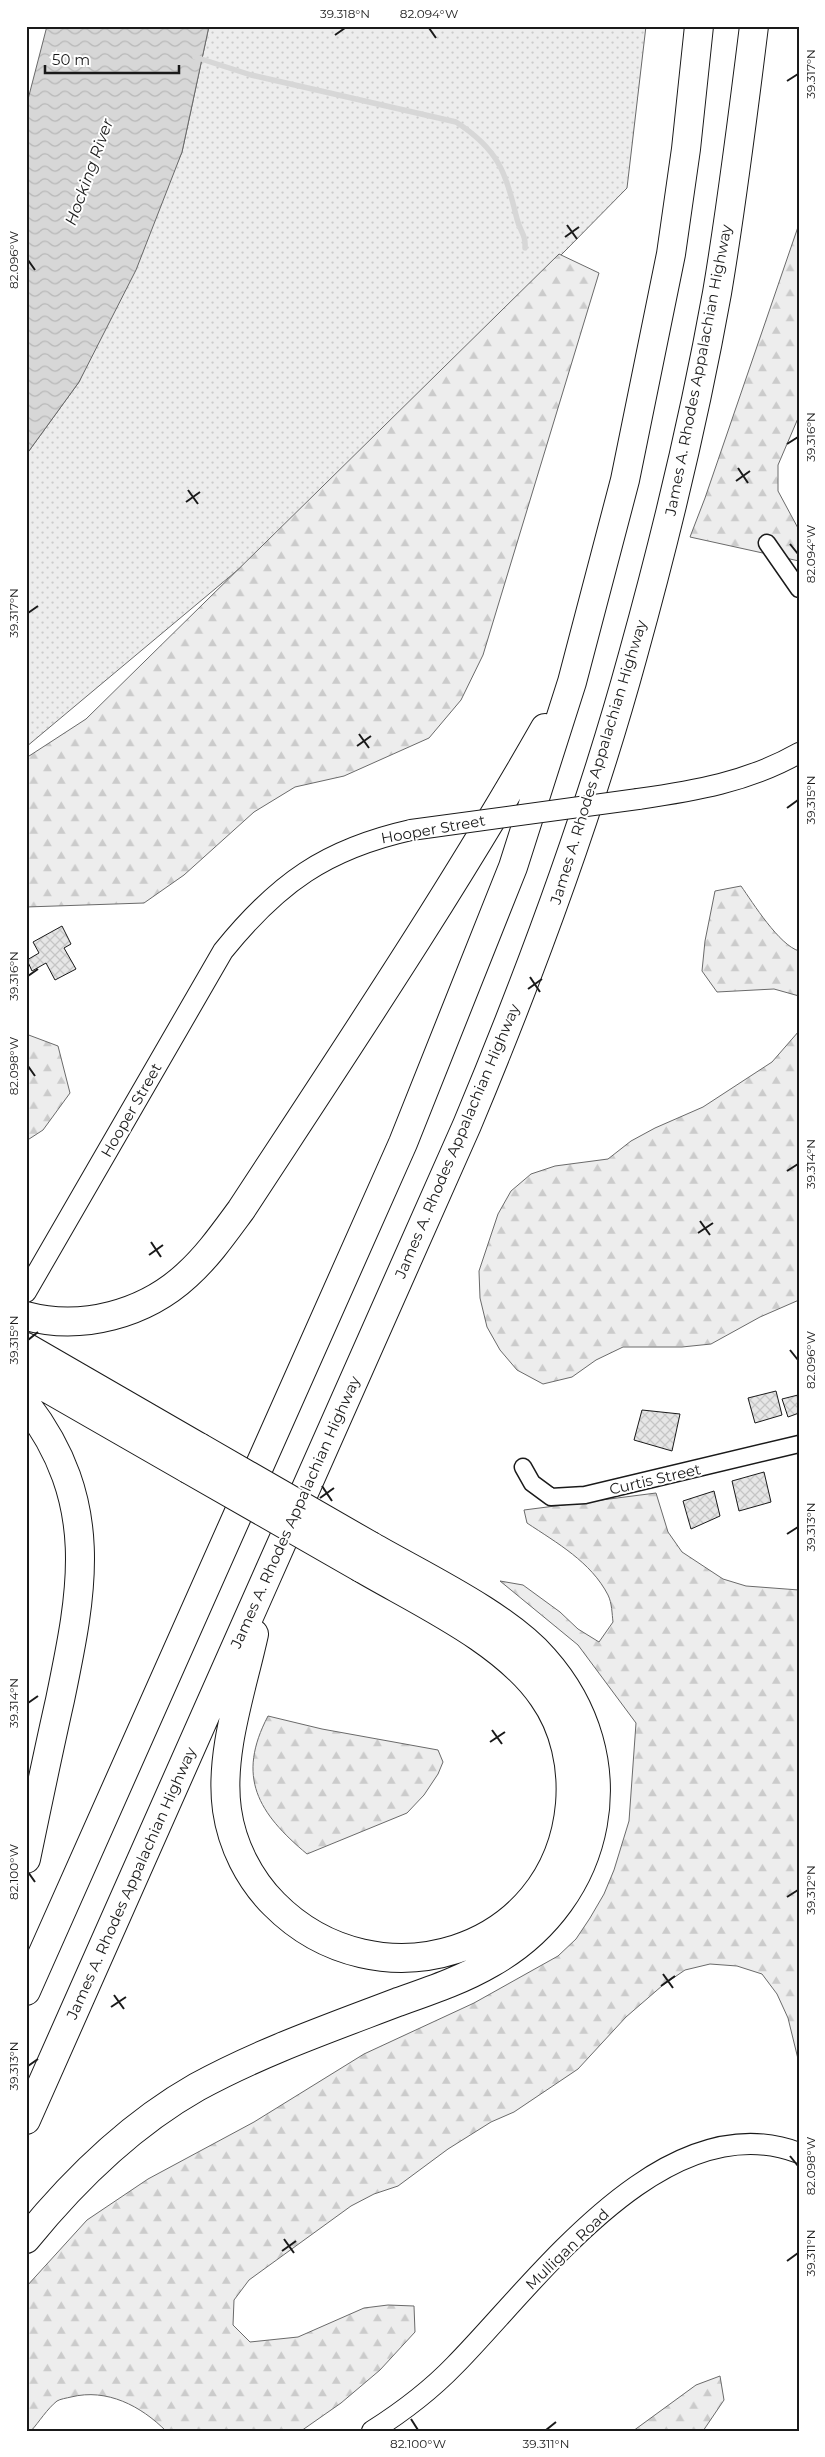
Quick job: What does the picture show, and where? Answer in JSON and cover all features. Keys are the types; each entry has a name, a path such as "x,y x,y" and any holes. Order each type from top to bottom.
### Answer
{"highway":[{"path":"26,1991 403,1143 512,867 572,682 625,480 671,254 686,149 699,26"},
{"name":"James A. Rhodes Appalachian Highway","path":"26,2120 467,1125 505,1034 574,848 633,658 693,408 716,295 738,160 754,26"},
{"path":"26,1316 63,1322 100,1319 134,1310 163,1295 187,1276 214,1248 252,1194 453,884 572,682"},
{"path":"26,1347 194,1458 366,1557 487,1613 514,1632 543,1657 564,1684 582,1717 592,1749 597,1786 592,1830 586,1854 571,1888 552,1914 523,1942 490,1964 449,1983 272,2050 233,2068 186,2094 132,2132 103,2156 46,2214 26,2239"},
{"path":"26,1376 194,1458"},
{"path":"26,1404 56,1450 68,1478 76,1510 81,1551 76,1624 26,1859"},
{"path":"267,1574 229,1747 225,1779 227,1810 235,1842 247,1869 263,1893 286,1916 311,1934 341,1949 369,1957 406,1959 444,1953 478,1941 508,1922 532,1898 550,1872 562,1845 569,1816 572,1784 568,1753 559,1726 544,1698 524,1673 499,1652 366,1557"}],"street":[{"path":"767,544 799,589"},
{"name":"Hooper Street","path":"26,1292 224,951 248,921 275,893 308,870 344,850 378,837 412,830 638,799 731,782 767,770 799,754"},
{"name":"Curtis Street","path":"523,1467 532,1483 551,1497 585,1495 799,1444"},
{"name":"Mulligan Road","path":"372,2431 400,2413 434,2386 584,2229 643,2180 670,2164 700,2152 729,2146 771,2146 799,2153"}],"green space":[{"path":"209,26 646,26 627,188 313,507 26,747 26,455 79,382 182,152"},
{"path":"799,224 799,416 778,465 778,491 799,530 799,561 690,537"},
{"path":"559,254 599,273 483,655 461,700 429,738 344,776 295,787 254,812 184,875 144,903 26,907 26,758 86,719"},
{"path":"741,886 783,941 799,951 799,996 774,989 717,992 702,971 705,941 715,891"},
{"path":"799,1031 799,1300 760,1317 711,1344 682,1347 623,1347 596,1360 572,1377 543,1384 517,1370 500,1350 487,1327 480,1298 479,1271 498,1214 511,1191 531,1174 555,1166 608,1159 631,1141 655,1128 703,1107 772,1062"},
{"path":"26,1034 58,1046 70,1093 43,1130 26,1141"},
{"path":"656,1493 668,1532 682,1552 723,1579 746,1586 799,1590 799,2063 788,2018 777,1994 762,1974 737,1966 710,1964 685,1970 663,1985 626,2017 578,2069 514,2112 491,2122 448,2149 398,2186 374,2194 351,2206 249,2280 234,2300 233,2325 250,2342 298,2337 364,2308 388,2305 414,2306 415,2332 380,2370 341,2403 301,2431 166,2431 146,2414 123,2401 98,2395 84,2395 57,2401 31,2431 26,2431 26,2287 87,2220 148,2179 254,2122 364,2054 474,2003 558,1956 576,1939 604,1894 614,1870 629,1821 636,1723 578,1645 500,1581 523,1585 560,1612 578,1629 599,1642 613,1622 608,1595 601,1583 583,1563 527,1523 524,1510"},
{"path":"268,1716 322,1729 438,1750 443,1762 438,1774 424,1795 407,1813 307,1854 276,1824 257,1792 253,1776 254,1758 258,1738"},
{"path":"720,2376 724,2400 703,2431 633,2431 696,2385"}],"water":[{"name":"Hocking River","path":"47,26 209,26 182,152 136,270 79,382 26,455 26,107"}],"building":[{"path":"62,926 71,944 64,948 76,969 55,980 46,963 32,971 27,960 39,953 33,942"},
{"path":"776,1391 782,1415 755,1423 748,1398"},
{"path":"798,1395 799,1413 788,1417 782,1399"},
{"path":"642,1410 680,1414 672,1451 634,1440"},
{"path":"764,1472 771,1502 739,1511 732,1481"},
{"path":"714,1491 720,1516 691,1529 683,1501"}],"waterway":[{"path":"195,57 251,75 456,122 482,142 498,163 504,175 518,223 524,236 525,248"}]}
